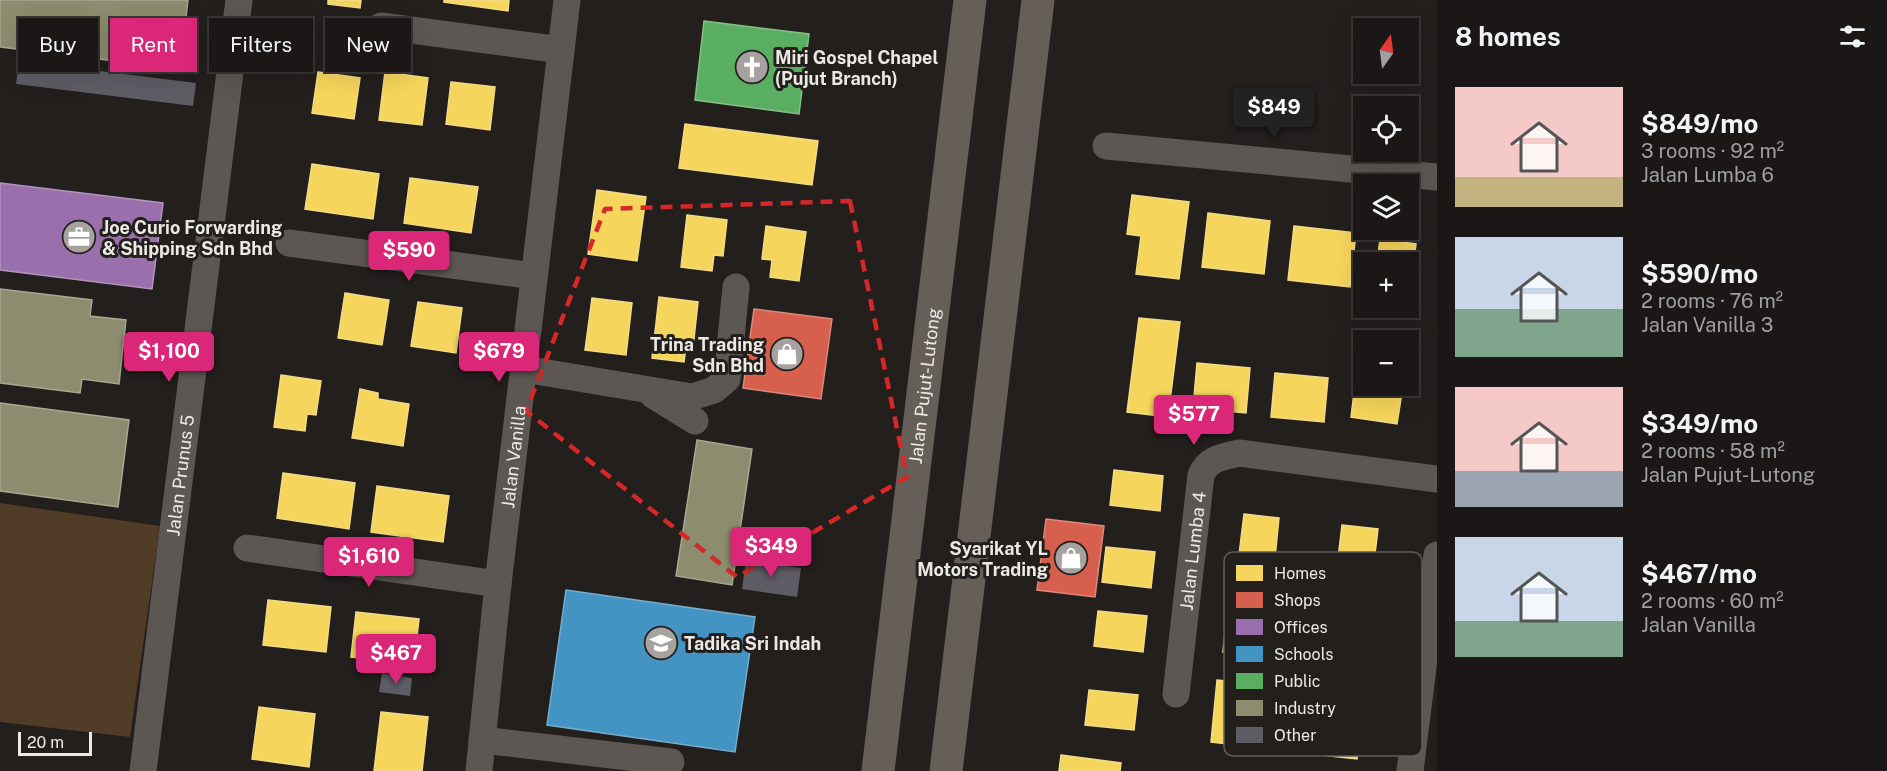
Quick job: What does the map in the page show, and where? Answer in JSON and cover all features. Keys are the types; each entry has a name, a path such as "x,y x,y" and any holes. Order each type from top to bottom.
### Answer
{"highway":[{"name":"Jalan Pujut-Lutong","path":"878,771 970,0"},
{"path":"946,771 1038,0"}],"street":[{"name":"Jalan Prunus 5","path":"143,771 239,0"},
{"name":"Jalan Vanilla","path":"479,771 498,584 567,0"},
{"path":"411,30 561,50"},
{"path":"1106,146 1437,177"},
{"path":"289,243 534,276"},
{"path":"524,369 692,397 714,390 727,379 736,287"},
{"path":"641,388 695,421"},
{"name":"Jalan Lumba 4","path":"1176,694 1201,475 1204,466 1215,459 1239,453 1437,479"},
{"path":"247,548 498,584"},
{"path":"1422,675 1437,555"},
{"path":"482,740 671,762"},
{"path":"1410,771 1412,756"}],"highlighted area":[{"path":"850,201 907,477 737,577 526,411 605,209"}],"shaded area":[{"path":"0,503 160,526 130,737 0,722"}],"building: Homes":[{"path":"328,0 361,0 360,8 328,4"},
{"path":"444,0 509,0 508,11 444,2"},
{"path":"318,72 360,78 354,119 312,113"},
{"path":"385,72 428,78 422,125 379,120"},
{"path":"451,82 495,87 490,130 446,124"},
{"path":"685,124 818,141 812,185 679,168"},
{"path":"312,164 379,174 373,219 305,209"},
{"path":"410,178 478,187 471,233 404,223"},
{"path":"597,190 646,197 637,261 588,254"},
{"path":"1132,195 1189,202 1179,279 1136,274 1141,236 1127,234"},
{"path":"1208,213 1270,221 1264,274 1202,267"},
{"path":"687,215 727,220 723,256 714,255 712,271 681,267"},
{"path":"766,226 806,232 799,281 770,277 772,260 762,259"},
{"path":"1294,226 1353,233 1353,240 1355,240 1350,287 1288,280"},
{"path":"1380,240 1416,244 1415,252 1378,252"},
{"path":"345,293 389,300 382,345 338,338"},
{"path":"659,297 698,302 693,348 686,347 684,362 652,358"},
{"path":"592,298 632,303 626,355 585,350"},
{"path":"418,302 462,308 456,353 411,346"},
{"path":"1139,318 1180,322 1168,417 1127,412"},
{"path":"1197,363 1250,368 1246,413 1193,408"},
{"path":"1275,373 1328,378 1324,422 1271,417"},
{"path":"281,375 321,381 316,415 307,414 305,431 274,427"},
{"path":"360,389 378,393 378,399 409,404 403,446 352,438"},
{"path":"1354,396 1401,396 1397,424 1351,417"},
{"path":"1114,470 1163,476 1160,511 1110,505"},
{"path":"283,473 355,483 349,529 277,518"},
{"path":"377,486 449,496 443,542 371,532"},
{"path":"1244,514 1279,518 1276,552 1239,552"},
{"path":"1342,525 1378,529 1375,552 1339,552"},
{"path":"1106,547 1155,552 1151,588 1102,582"},
{"path":"268,600 331,607 326,652 263,645"},
{"path":"1098,611 1147,616 1143,652 1094,646"},
{"path":"356,612 419,619 414,663 351,657"},
{"path":"1217,680 1224,681 1224,743 1211,742"},
{"path":"1089,690 1138,695 1134,730 1085,725"},
{"path":"259,707 315,714 309,767 252,759"},
{"path":"381,712 428,717 422,771 374,771"},
{"path":"1061,755 1121,763 1120,771 1059,771"},
{"path":"1330,756 1357,756 1357,759"}],"building: Shops":[{"name":"Trina Trading Sdn Bhd","path":"754,309 832,319 821,399 743,388"},
{"name":"Syarikat YL Motors Trading","path":"1046,519 1104,526 1095,597 1037,590"}],"building: Offices":[{"name":"Joe Curio Forwarding & Shipping Sdn Bhd","path":"0,183 163,203 152,289 0,270"}],"building: Schools":[{"path":"566,590 755,617 735,752 547,725"}],"building: Public":[{"name":"Miri Gospel Chapel (Pujut Branch)","path":"704,21 809,34 799,114 695,100"}],"building: Industry":[{"path":"0,0 188,0 186,18 110,18 110,60 98,59 98,18 18,18 18,49 0,47"},
{"path":"0,289 92,300 90,316 126,320 119,384 82,379 80,393 0,383"},
{"path":"0,403 129,420 118,507 0,491"},
{"path":"697,440 752,449 732,585 676,576"}],"building: Other":[{"path":"18,69 18,72 98,71 196,83 193,106 16,84"},
{"path":"746,560 801,568 797,597 742,589"},
{"path":"382,673 412,678 410,696 379,692"}],"place":[{"name":"Miri Gospel Chapel (Pujut Branch)","path":"752,67"},
{"name":"Joe Curio Forwarding & Shipping Sdn Bhd","path":"79,237"},
{"name":"Trina Trading Sdn Bhd","path":"787,354"},
{"name":"Syarikat YL Motors Trading","path":"1071,558"},
{"name":"Tadika Sri Indah","path":"661,643"}]}
